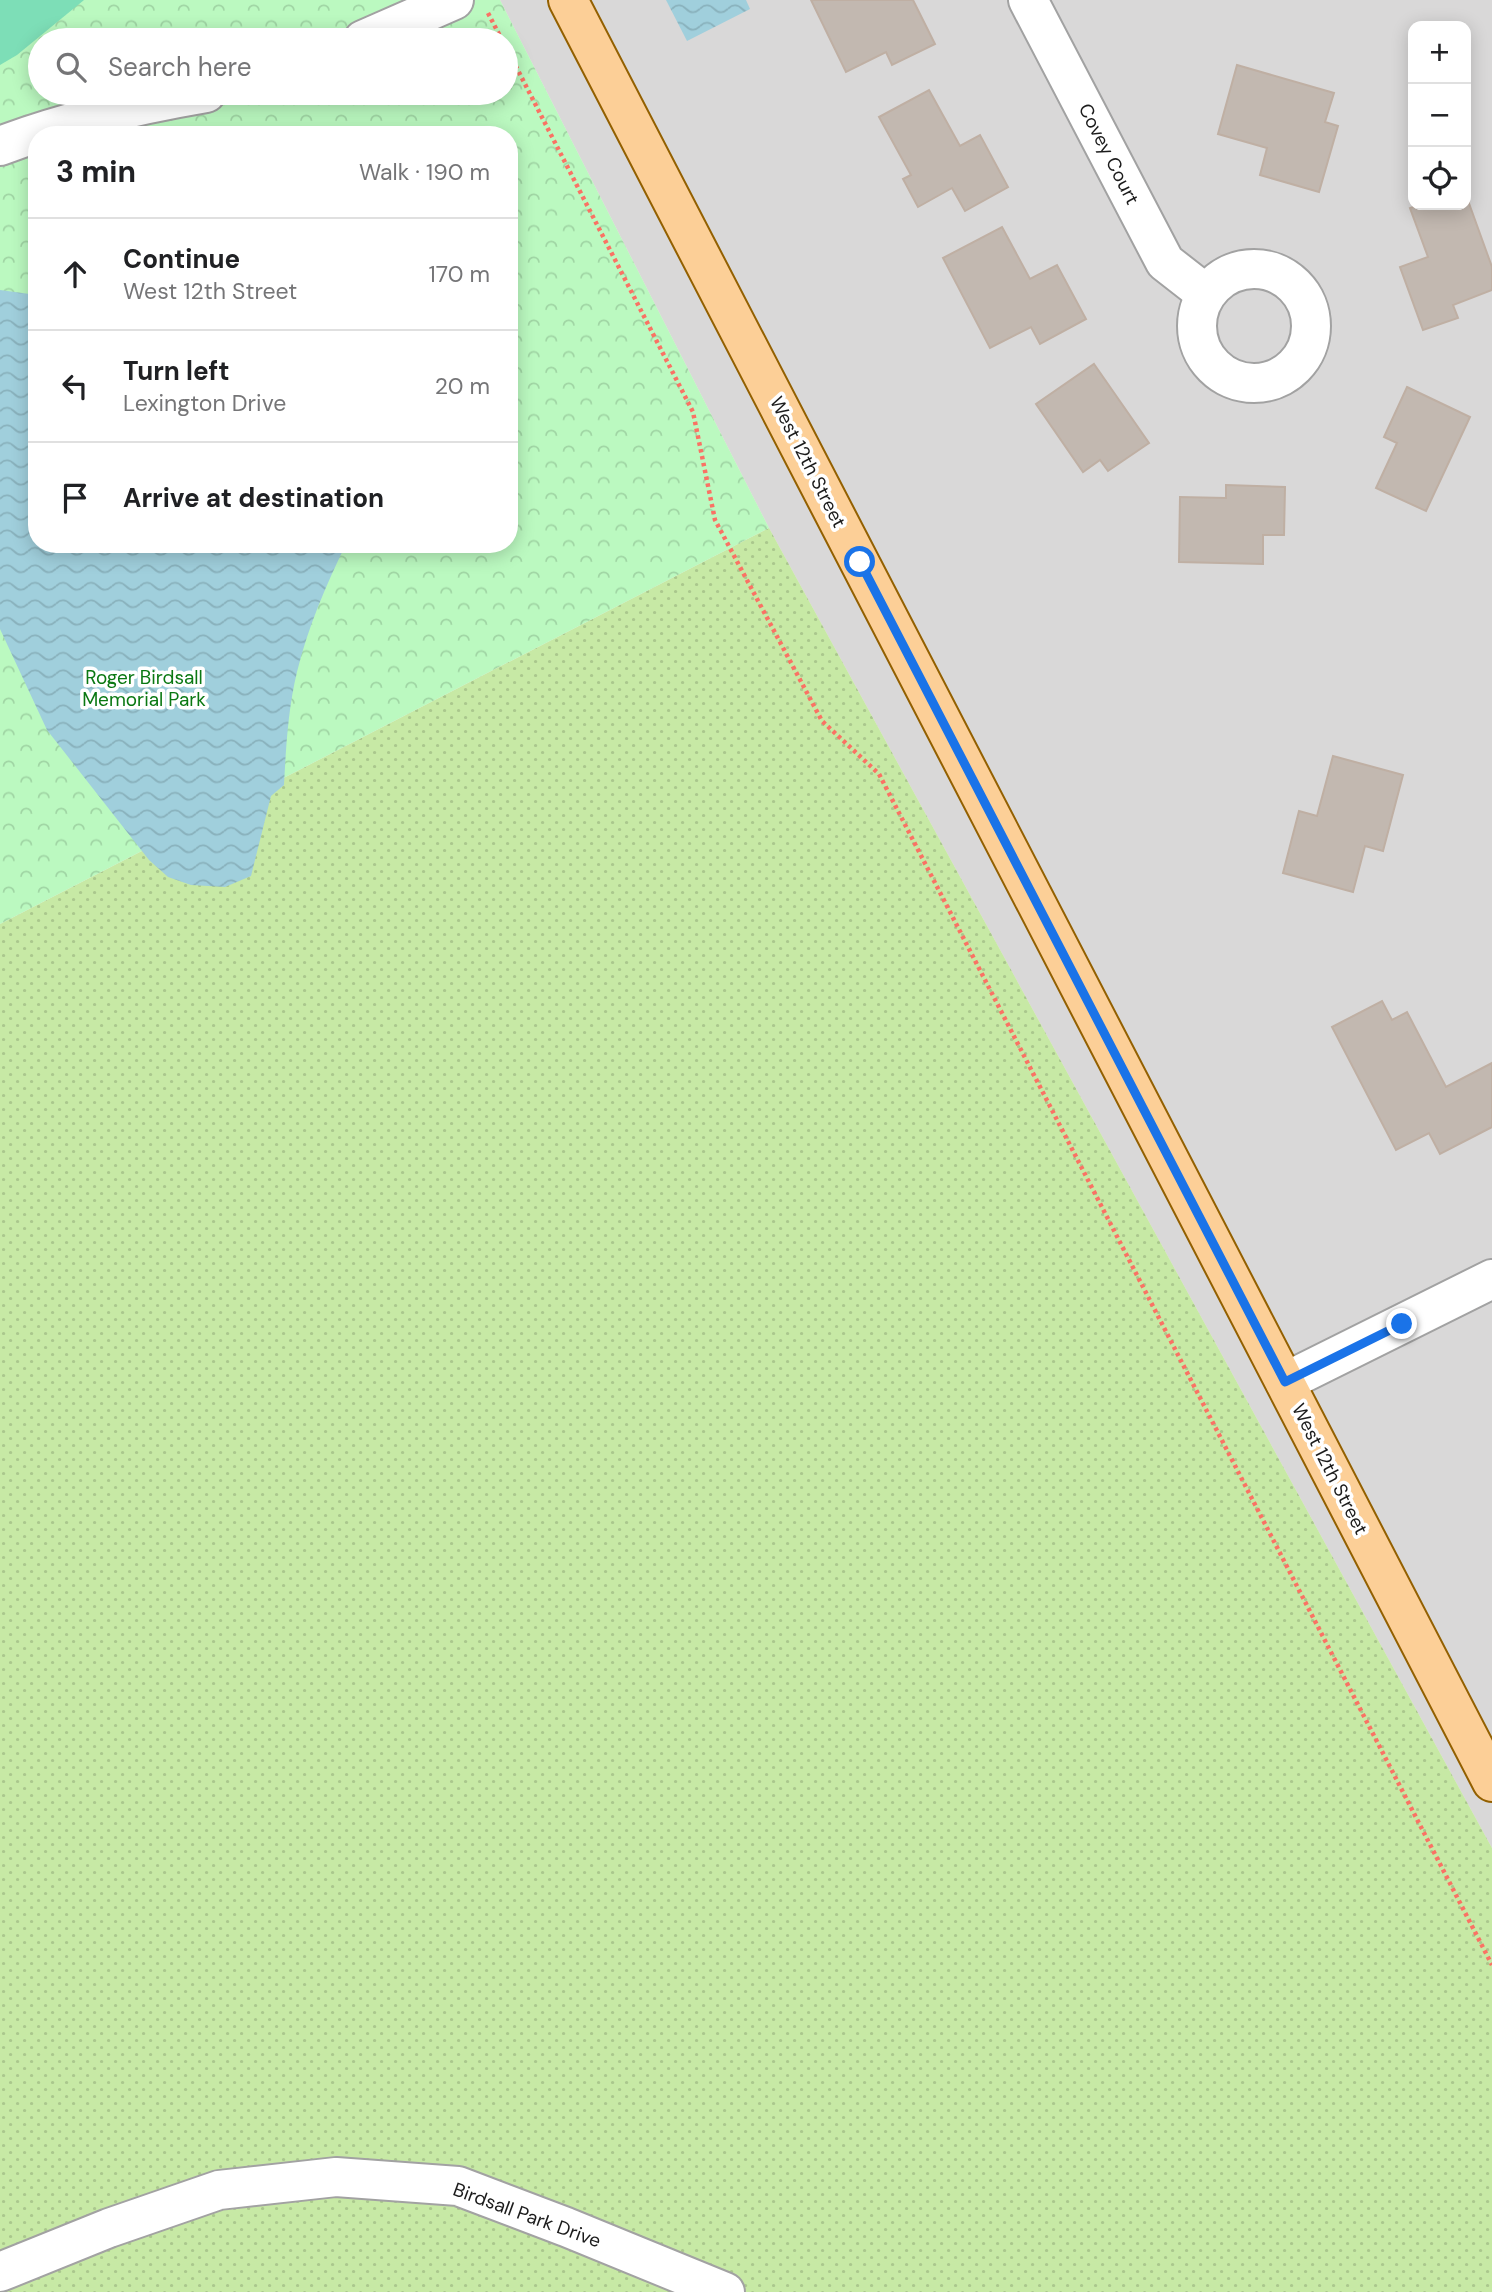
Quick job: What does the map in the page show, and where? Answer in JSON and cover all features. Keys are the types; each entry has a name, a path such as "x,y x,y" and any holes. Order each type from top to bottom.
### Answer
{"main road":[{"name":"West 12th Street","path":"568,0 1492,1782"}],"street":[{"name":"Covey Court","path":"1028,0 1165,262 1206,294"},
{"path":"400,28 470,5"},
{"path":"61,126 135,105"},
{"path":"0,146 28,136"},
{"path":"1285,1382 1492,1279"},
{"name":"Birdsall Park Drive","path":"0,2272 109,2228 219,2190 336,2177 458,2186 725,2292"}],"path":[{"path":"470,5 491,28"},
{"path":"518,70 693,412 715,520 822,721 879,774 1492,1965"}],"shaded area":[{"path":"500,0 1492,0 1492,1848 769,528 518,35 518,28 514,28"}],"green space":[{"name":"Roger Birdsall Memorial Park","path":"0,0 500,0 514,28 28,28 28,105 518,105 518,35 769,528 0,924"},
{"path":"0,0 84,0 50,28 28,28 28,46 0,65"},
{"path":"769,528 1492,1848 1492,2292 0,2292 0,924"}],"water":[{"path":"666,0 746,0 750,9 687,41"},
{"path":"0,290 28,294 28,553 342,553 306,639 289,714 284,785 271,796 251,876 225,887 191,885 168,877 149,860 47,730 0,629"}],"building":[{"path":"811,0 913,0 935,44 892,65 886,52 846,72"},
{"path":"1237,65 1334,93 1325,122 1338,126 1319,192 1260,175 1267,148 1218,134"},
{"path":"929,90 960,146 980,135 1008,187 965,211 952,188 918,207 903,179 911,175 879,117"},
{"path":"1471,209 1492,267 1492,290 1453,305 1458,318 1423,330 1400,267 1428,257 1411,210"},
{"path":"1002,227 1030,279 1057,265 1086,319 1040,344 1031,327 990,348 943,258"},
{"path":"1094,364 1149,443 1108,471 1100,460 1083,472 1036,404"},
{"path":"1407,387 1470,417 1426,511 1376,488 1397,443 1384,437"},
{"path":"1226,485 1285,487 1284,535 1263,535 1263,564 1179,562 1180,497 1226,498"},
{"path":"1333,756 1403,775 1383,851 1365,846 1353,892 1283,873 1299,811 1317,816"},
{"path":"1382,1001 1392,1020 1407,1012 1446,1087 1492,1063 1492,1127 1440,1154 1429,1133 1396,1150 1332,1027"}],"route":[{"path":"860,562 1285,1382 1402,1324"}]}
